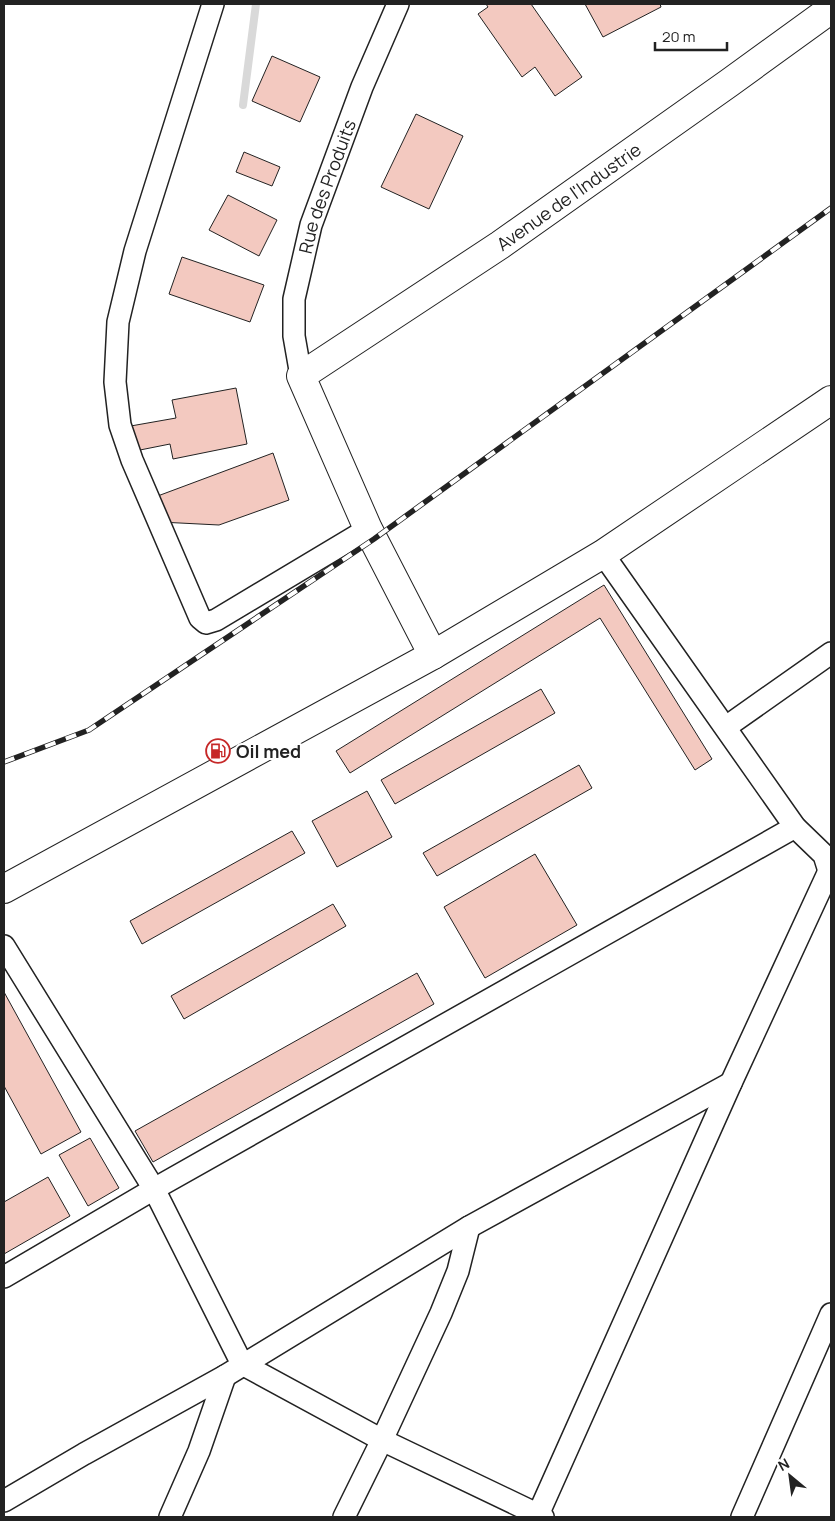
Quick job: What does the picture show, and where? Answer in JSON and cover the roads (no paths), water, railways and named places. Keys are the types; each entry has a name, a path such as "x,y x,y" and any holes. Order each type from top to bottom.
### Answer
{"main road":[{"name":"Avenue de l'Industrie","path":"301,376 500,245 730,83 831,9"},
{"path":"301,376 368,529 433,655"},
{"path":"4,889 433,655 603,554 831,400"}],"street":[{"path":"213,4 135,251 118,322 116,382 120,425 132,460 200,618 206,622 216,620 368,529"},
{"name":"Rue des Produits","path":"301,376 294,336 294,299 311,225 362,87 398,4"},
{"path":"4,946 154,1189 234,1370 540,1516 731,1082 830,871 824,855 795,827 603,554"},
{"path":"726,727 831,653"},
{"path":"4,1277 154,1189 795,827"},
{"path":"4,1501 234,1370 469,1227 731,1082"},
{"path":"344,1517 442,1313 458,1271 469,1227"},
{"path":"742,1517 831,1314"},
{"path":"170,1517 234,1370"}],"waterway":[{"path":"243,105 256,4"}],"railway":[{"path":"4,762 89,730 374,539 831,208"}],"place":[{"name":"Oil med","path":"218,751"}]}
